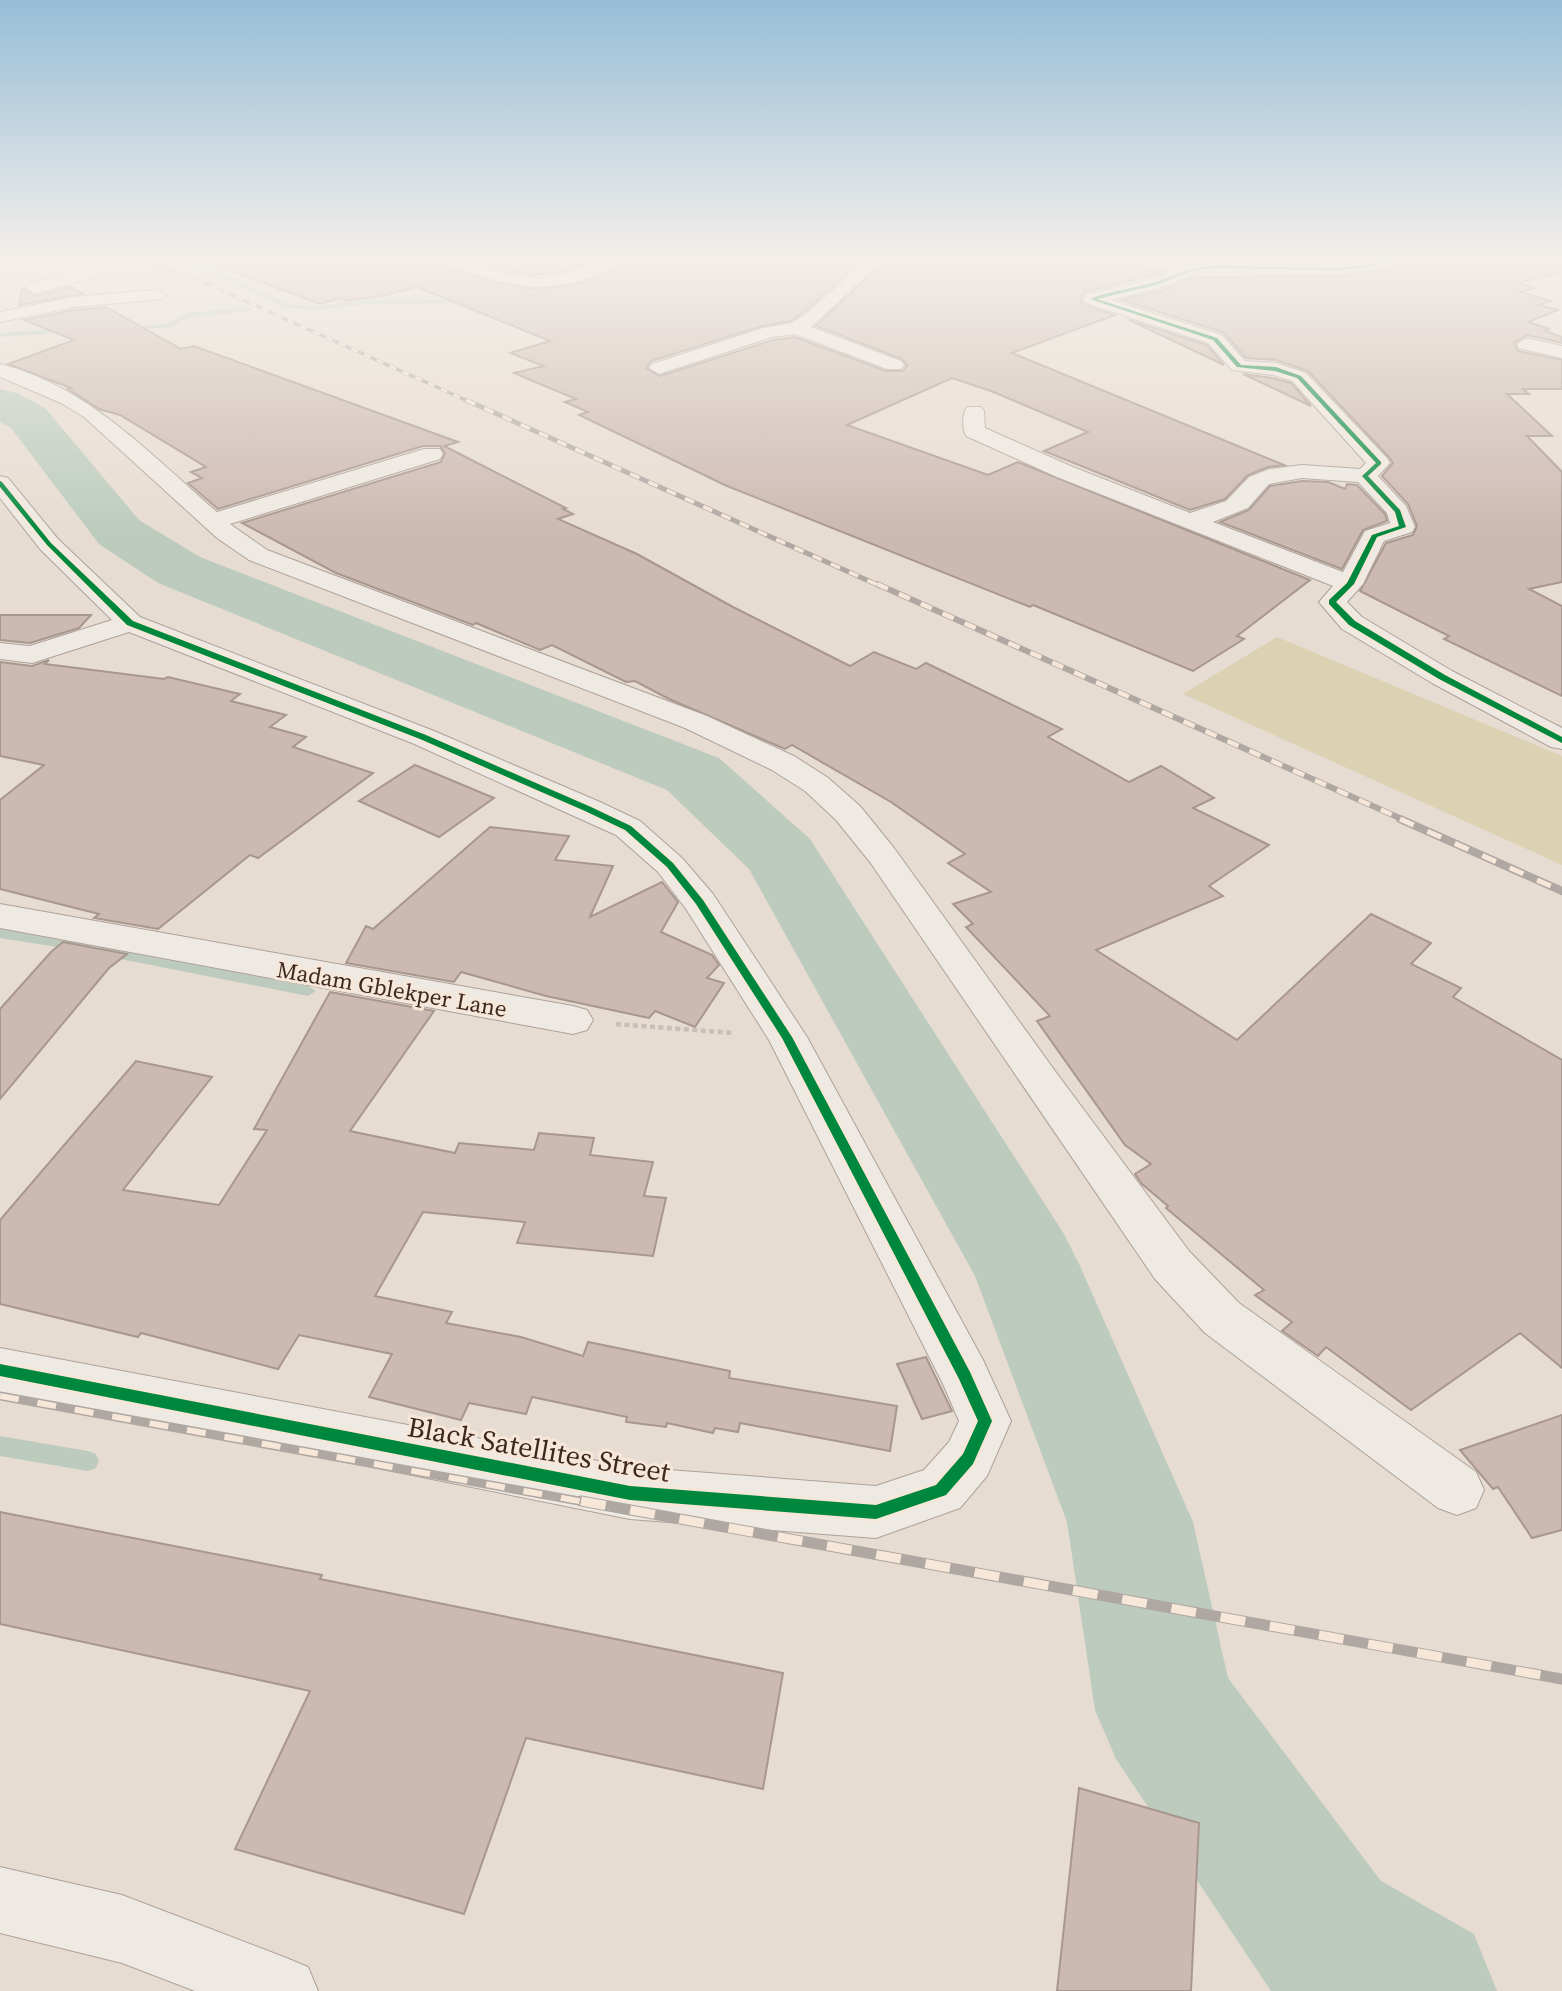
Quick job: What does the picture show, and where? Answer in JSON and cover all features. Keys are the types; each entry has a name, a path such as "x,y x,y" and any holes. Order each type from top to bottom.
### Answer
{"street":[{"path":"659,368 714,350"},
{"path":"854,350 894,365"},
{"path":"1224,350 1239,366 1276,369 1299,377 1379,463 1365,476"},
{"path":"0,370 68,399 91,413 226,533 258,555 696,722 783,763 816,784 848,813 882,855 1172,1265 1222,1318 1457,1490"},
{"path":"974,411 974,431 1065,472 1350,584"},
{"path":"214,521 432,454"},
{"path":"1188,520 1231,508 1243,501 1254,484 1267,476 1321,471 1365,476 1398,511 1403,527 1374,536 1350,584 1332,602 1352,623 1443,677 1562,740"},
{"path":"0,483 49,544 130,623 32,655 0,651"},
{"name":"Black Satellites Street","path":"0,1370 630,1493 876,1512 941,1490 968,1459 985,1421 965,1376 787,1037 700,902 670,864 628,828 424,737 130,623"},
{"name":"Madam Gblekper Lane","path":"0,916 573,1020"},
{"path":"0,1900 122,1929 284,1991"}],"path":[{"path":"573,1020 787,1037"}],"shaded area":[{"path":"1277,637 1562,756 1562,865 1183,694"}],"building":[{"path":"47,350 205,350 458,442 444,446 573,514 558,519 637,554 733,607 850,666 874,652 916,669 926,663 1062,729 1048,737 1129,782 1161,766 1214,798 1193,808 1269,845 1209,886 1223,896 1096,950 1237,1040 1371,914 1431,943 1411,964 1461,988 1453,997 1562,1060 1562,1368 1520,1333 1411,1410 1326,1347 1318,1356 1282,1331 1292,1322 1255,1295 1264,1290 1166,1208 1168,1206 1142,1184 1135,1174 1151,1164 1125,1145 1037,1021 1050,1016 966,927 973,924 953,904 991,892 948,863 965,854 891,802 792,745 785,749 669,699 635,681 626,682 552,645 540,650 476,623 473,625 336,573 242,523 441,462 445,453 440,446 423,446 218,509 188,483 202,478 191,472 206,467 120,415 99,409 68,389 71,388 8,364"},
{"path":"520,350 686,350 651,361 646,368 660,376 742,350 830,350 886,371 903,371 907,365 902,359 878,350 1020,350 1012,353 1284,465 1268,467 1248,475 1225,499 1190,510 1044,451 1088,432 991,391 952,378 847,425 988,475 1018,462 1310,580 1237,636 1244,639 1193,671 1033,605 1030,607 727,486 579,415 588,412 565,402 576,399 514,373 544,366 510,353"},
{"path":"1192,350 1211,350 1224,365"},
{"path":"1239,350 1517,350 1562,360 1562,389 1523,389 1529,394 1507,394 1552,436 1527,436 1562,472 1562,582 1529,589 1562,606 1562,696 1444,639 1449,636 1360,591 1386,543 1413,535 1417,526 1408,504 1382,476 1393,463 1308,371 1276,360 1246,358"},
{"path":"1243,374 1291,383 1311,406"},
{"path":"1302,481 1328,482 1345,489 1347,484 1357,485 1385,514 1387,521 1363,530 1342,569 1220,522 1249,510 1270,486"},
{"path":"0,615 91,615 79,628 30,643 0,640"},
{"path":"49,660 45,664 164,679 168,677 240,694 231,701 286,715 270,727 306,737 293,747 373,773 258,858 250,855 158,929 94,918 99,914 0,889 0,800 44,765 0,756 0,662 32,666"},
{"path":"415,765 494,798 439,837 359,801"},
{"path":"490,827 569,836 555,860 613,866 590,917 662,882 678,902 661,932 712,955 719,965 707,978 724,983 695,1027 655,1011 649,1018 546,996 461,972 454,982 346,963 366,926 373,929"},
{"path":"63,942 127,954 109,968 0,1099 0,1009"},
{"path":"330,992 434,1011 350,1131 455,1153 459,1143 534,1150 539,1133 594,1138 590,1155 653,1162 644,1196 666,1198 653,1256 517,1243 525,1222 423,1212 375,1296 452,1312 446,1323 521,1337 583,1356 588,1342 730,1371 729,1378 897,1406 890,1451 740,1423 738,1432 715,1428 713,1433 667,1423 666,1427 626,1422 627,1417 532,1397 526,1414 469,1403 461,1420 369,1397 392,1354 299,1335 278,1369 141,1333 138,1337 0,1304 0,1220 136,1061 212,1077 123,1190 219,1205 267,1130 254,1129"},
{"path":"926,1357 952,1411 922,1419 897,1364"},
{"path":"1562,1415 1562,1530 1532,1538 1498,1487 1493,1489 1460,1450"},
{"path":"0,1512 322,1575 320,1579 783,1673 763,1789 526,1738 464,1914 235,1849 310,1691 0,1624"},
{"path":"1079,1788 1199,1823 1191,1991 1057,1991"}],"waterway":[{"path":"0,403 28,418 119,532 179,570 693,774 782,856 1026,1266 1130,1522 1165,1710 1326,1936 1417,1991"},
{"path":"0,933 83,946"},
{"path":"105,951 308,991"},
{"path":"0,1446 88,1461"}],"railway":[{"path":"354,350 470,402"},
{"path":"466,400 880,586"},
{"path":"877,584 1404,820"},
{"path":"1400,819 1562,891"},
{"path":"0,1396 590,1503"},
{"path":"581,1501 1562,1679"}],"cycle path":[{"path":"1225,350 1239,366 1276,369 1299,377 1379,463 1365,476 1398,511 1403,527 1374,536 1350,584 1332,602 1352,623 1442,677 1562,740"},
{"path":"0,483 49,544 130,623 423,737 588,809 628,828 670,865 700,902 787,1037 965,1376 985,1421 968,1459 941,1490 876,1512 630,1493 0,1370"}]}
